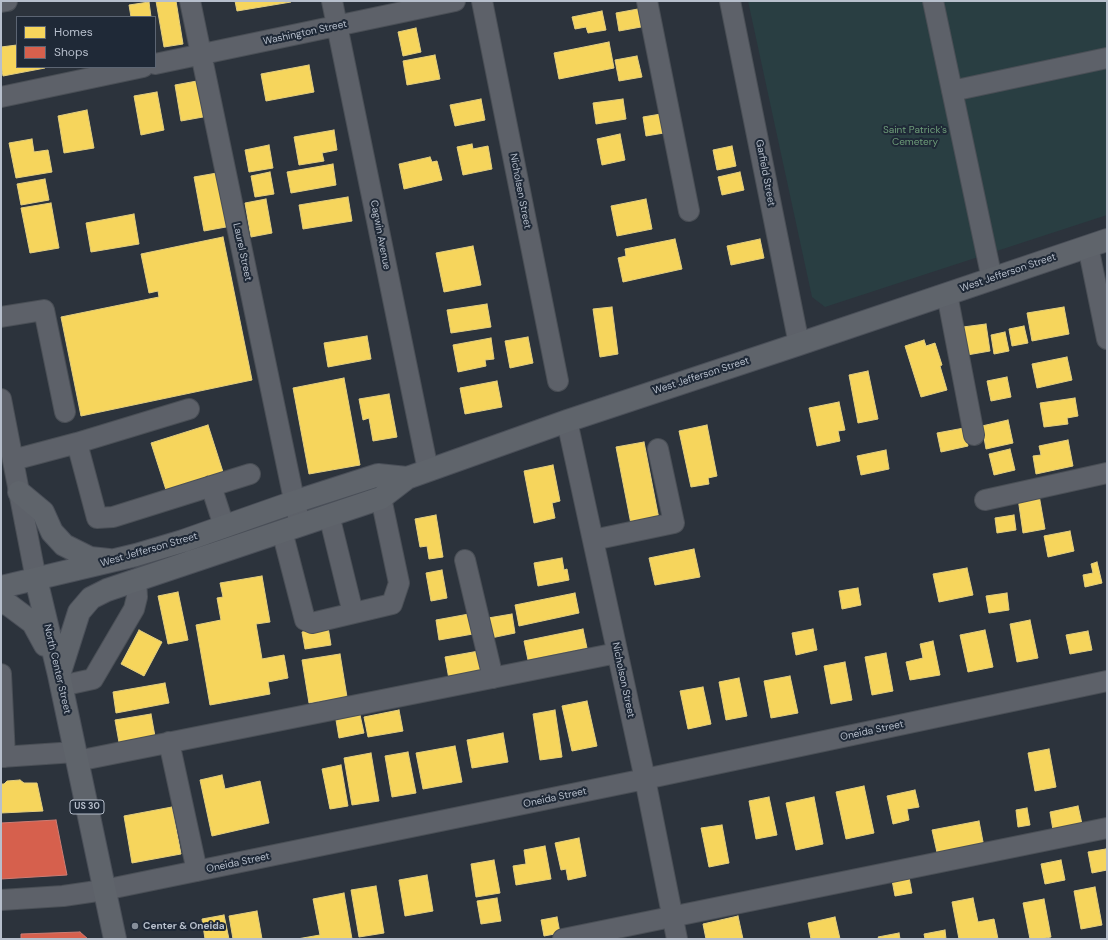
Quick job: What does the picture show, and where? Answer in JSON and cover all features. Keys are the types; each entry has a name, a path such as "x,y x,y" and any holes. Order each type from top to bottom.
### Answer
{"main road":[{"name":"West Jefferson Street","path":"1,587 114,561 183,541 294,502 378,475 407,478 567,420 799,344 1098,243"},
{"path":"60,681 79,612 91,598 106,590 381,498 407,478"},
{"path":"19,492 43,512 52,532 64,545 90,558 114,561"},
{"name":"North Center Street","path":"36,579 60,681 115,939"},
{"path":"1,602 9,605 33,623 60,681"}],"street":[{"path":"1,2 7,1"},
{"name":"Laurel Street","path":"190,1 294,502"},
{"name":"Cagwin Avenue","path":"332,1 428,470"},
{"name":"Washington Street","path":"156,64 455,1"},
{"name":"Nicholsen Street","path":"482,1 558,381"},
{"path":"647,1 689,211"},
{"name":"Garfield Street","path":"730,1 799,344"},
{"path":"933,1 992,279"},
{"path":"952,90 1107,58"},
{"path":"1,97 138,68"},
{"path":"1098,243 1107,339"},
{"path":"947,294 974,435"},
{"path":"1,317 44,310 65,412"},
{"name":"North Center Street","path":"1,399 36,579"},
{"path":"13,460 189,409"},
{"name":"Nicholson Street","path":"567,420 645,779 677,939"},
{"path":"77,442 97,518 113,517 250,474"},
{"path":"593,540 674,523 658,449"},
{"path":"984,500 1107,473"},
{"path":"211,486 224,526"},
{"path":"294,502 291,528 305,620 312,622 392,604 399,583 381,498"},
{"path":"329,515 353,614"},
{"path":"465,560 493,678"},
{"path":"60,681 93,679 134,609 137,597 136,580"},
{"path":"1,674 3,757 76,756 169,742 618,653"},
{"name":"Oneida Street","path":"1,900 63,896 104,890 645,779 1107,681"},
{"path":"169,742 197,871"},
{"path":"563,939 1107,828"}],"green space":[{"name":"Saint Patrick's Cemetery","path":"748,1 1107,1 1107,215 825,307 812,297"}],"building: Homes":[{"path":"156,1 176,1 183,44 164,47"},
{"path":"235,1 291,1 291,2 237,11"},
{"path":"149,2 151,16 131,16 129,5"},
{"path":"638,9 641,27 619,31 616,13"},
{"path":"602,11 606,30 588,33 586,27 575,29 572,17"},
{"path":"416,28 421,52 403,56 398,32"},
{"path":"609,42 614,68 559,79 554,53"},
{"path":"16,45 16,68 45,68 3,76 1,65 1,47"},
{"path":"435,55 440,79 407,85 403,61"},
{"path":"637,56 642,77 619,81 615,60"},
{"path":"309,65 314,92 266,101 261,74"},
{"path":"197,81 203,117 181,121 175,85"},
{"path":"157,92 164,130 141,135 134,96"},
{"path":"481,99 485,120 455,126 450,105"},
{"path":"623,99 626,119 596,124 593,103"},
{"path":"87,110 94,148 64,153 58,116"},
{"path":"661,114 664,133 646,136 643,117"},
{"path":"334,130 337,150 322,153 324,161 299,165 294,137"},
{"path":"620,134 625,160 602,165 597,139"},
{"path":"32,139 34,152 48,150 52,172 16,178 9,143"},
{"path":"472,144 473,149 488,146 492,169 463,175 457,147"},
{"path":"269,145 273,168 249,172 245,150"},
{"path":"732,146 736,166 717,170 713,150"},
{"path":"430,157 432,162 437,161 442,180 404,189 399,164"},
{"path":"333,164 336,185 291,193 287,172"},
{"path":"270,172 274,194 255,197 251,176"},
{"path":"740,172 744,190 722,195 718,177"},
{"path":"217,173 226,227 204,231 194,177"},
{"path":"45,179 49,200 21,205 17,184"},
{"path":"348,197 352,221 303,229 299,205"},
{"path":"266,199 272,233 251,237 245,203"},
{"path":"646,199 652,229 617,236 611,206"},
{"path":"51,203 59,248 30,253 21,208"},
{"path":"134,214 139,244 91,252 86,223"},
{"path":"223,237 252,380 81,416 61,317 159,297 158,291 149,293 141,254"},
{"path":"675,239 682,269 623,282 618,258 626,256 625,249"},
{"path":"760,239 764,258 731,265 727,246"},
{"path":"473,246 481,285 444,292 436,253"},
{"path":"487,304 491,327 451,333 447,310"},
{"path":"612,307 618,354 600,357 593,309"},
{"path":"1064,307 1069,334 1032,341 1027,313"},
{"path":"986,324 990,351 967,355 963,327"},
{"path":"1024,326 1028,343 1012,346 1009,329"},
{"path":"1005,332 1009,351 994,354 991,335"},
{"path":"367,336 371,359 328,367 324,343"},
{"path":"528,337 533,363 510,368 505,341"},
{"path":"491,338 494,359 485,360 486,366 458,372 453,345"},
{"path":"924,340 926,346 935,343 942,365 940,366 947,390 921,397 905,346"},
{"path":"1067,357 1072,380 1037,388 1032,364"},
{"path":"868,371 878,419 858,423 849,375"},
{"path":"1007,377 1011,397 991,401 987,381"},
{"path":"344,378 360,465 309,474 293,388"},
{"path":"497,381 502,407 465,414 460,388"},
{"path":"389,394 397,437 373,441 369,418 363,420 359,399"},
{"path":"1075,398 1078,416 1067,418 1068,424 1044,427 1040,403"},
{"path":"839,402 845,430 838,431 840,441 817,446 809,408"},
{"path":"1008,420 1013,443 986,449 982,426"},
{"path":"208,425 223,472 166,490 151,443"},
{"path":"707,425 717,476 708,478 709,484 691,487 679,431"},
{"path":"964,428 968,446 941,452 937,433"},
{"path":"1068,440 1073,466 1036,474 1033,456 1041,455 1039,446"},
{"path":"644,442 659,519 631,524 616,447"},
{"path":"1010,449 1015,470 994,475 989,454"},
{"path":"886,450 889,469 861,475 857,456"},
{"path":"553,465 560,501 552,503 555,518 534,523 524,471"},
{"path":"1039,495 1045,529 1023,533 1018,498"},
{"path":"436,515 443,557 429,559 427,546 420,547 415,519"},
{"path":"1014,515 1016,530 997,533 995,518"},
{"path":"1070,531 1074,551 1048,557 1044,536"},
{"path":"694,549 700,577 655,585 649,558"},
{"path":"562,558 564,570 567,569 569,580 538,586 534,563"},
{"path":"1097,562 1102,583 1085,587 1083,575 1093,573 1091,564"},
{"path":"967,568 973,595 939,602 933,574"},
{"path":"442,570 447,598 431,601 426,573"},
{"path":"262,576 270,622 256,624 262,659 284,655 288,678 268,682 270,694 210,705 196,625 221,620 217,598 223,597 220,583"},
{"path":"858,588 861,605 842,609 839,591"},
{"path":"178,592 188,640 168,644 158,596"},
{"path":"575,593 579,613 519,626 515,605"},
{"path":"1007,593 1009,610 989,613 986,596"},
{"path":"469,614 473,634 439,640 436,620"},
{"path":"512,614 515,633 491,638 488,618"},
{"path":"1030,620 1038,658 1017,662 1010,624"},
{"path":"328,627 331,645 305,649 302,632"},
{"path":"583,629 587,648 528,660 524,641"},
{"path":"813,629 817,650 796,655 792,633"},
{"path":"139,630 162,642 144,676 121,664"},
{"path":"985,630 993,667 968,672 960,635"},
{"path":"1088,631 1092,650 1070,654 1066,635"},
{"path":"933,641 940,675 910,680 906,662 923,658 920,644"},
{"path":"479,651 483,673 449,679 445,657"},
{"path":"886,653 893,691 872,695 865,657"},
{"path":"340,654 347,697 309,703 302,660"},
{"path":"845,662 852,700 831,704 824,666"},
{"path":"790,676 798,713 771,718 764,681"},
{"path":"739,678 747,716 726,720 719,682"},
{"path":"165,683 169,703 116,713 113,692"},
{"path":"703,687 711,724 688,729 680,691"},
{"path":"587,701 597,746 572,751 562,706"},
{"path":"399,710 403,731 368,737 364,717"},
{"path":"555,710 562,757 540,760 533,714"},
{"path":"151,714 156,742 120,748 115,720"},
{"path":"360,715 364,733 339,738 336,720"},
{"path":"503,733 508,762 472,768 467,740"},
{"path":"455,746 462,782 423,789 416,753"},
{"path":"1049,749 1056,787 1035,791 1028,753"},
{"path":"408,752 416,793 392,797 385,756"},
{"path":"371,753 379,801 352,805 344,758"},
{"path":"341,765 348,806 330,809 322,769"},
{"path":"222,775 225,789 260,781 269,823 212,836 200,780"},
{"path":"20,780 24,783 37,783 43,811 1,813 1,784 4,784 7,781"},
{"path":"864,786 874,833 846,839 836,792"},
{"path":"915,790 919,807 907,809 909,820 893,824 887,796"},
{"path":"769,797 777,835 756,839 749,801"},
{"path":"814,797 823,844 796,850 786,803"},
{"path":"1078,806 1082,824 1053,830 1050,812"},
{"path":"172,807 181,854 132,863 124,816"},
{"path":"1027,808 1030,825 1018,827 1016,810"},
{"path":"979,821 984,847 938,857 932,830"},
{"path":"722,825 729,863 709,867 701,828"},
{"path":"579,838 586,876 568,880 566,869 561,870 555,843"},
{"path":"545,846 551,879 516,885 513,866 526,864 524,850"},
{"path":"1106,849 1107,870 1092,873 1088,852"},
{"path":"494,860 500,893 476,897 471,864"},
{"path":"1061,860 1065,880 1045,884 1041,864"},
{"path":"908,872 912,893 895,896 891,875"},
{"path":"427,875 433,911 405,916 399,880"},
{"path":"376,886 384,933 359,937 351,890"},
{"path":"1095,887 1102,925 1081,929 1074,891"},
{"path":"344,893 352,939 297,939 320,935 313,899"},
{"path":"497,898 501,921 481,924 477,901"},
{"path":"973,898 978,922 994,919 998,939 959,939 952,902"},
{"path":"1044,899 1051,937 1030,939 1023,903"},
{"path":"257,911 262,939 233,939 229,916"},
{"path":"224,915 229,939 205,939 202,919"},
{"path":"738,916 743,939 706,939 703,924"},
{"path":"557,917 560,933 544,936 541,920"},
{"path":"835,917 840,939 811,939 808,923"},
{"path":"945,930 946,939 925,939 924,934"},
{"path":"899,933 900,939 879,939 878,937"}],"building: Shops":[{"path":"56,820 67,875 1,879 1,823"},
{"path":"80,932 88,939 21,939 21,934"}],"place":[{"name":"Center & Oneida","path":"135,926"}]}
